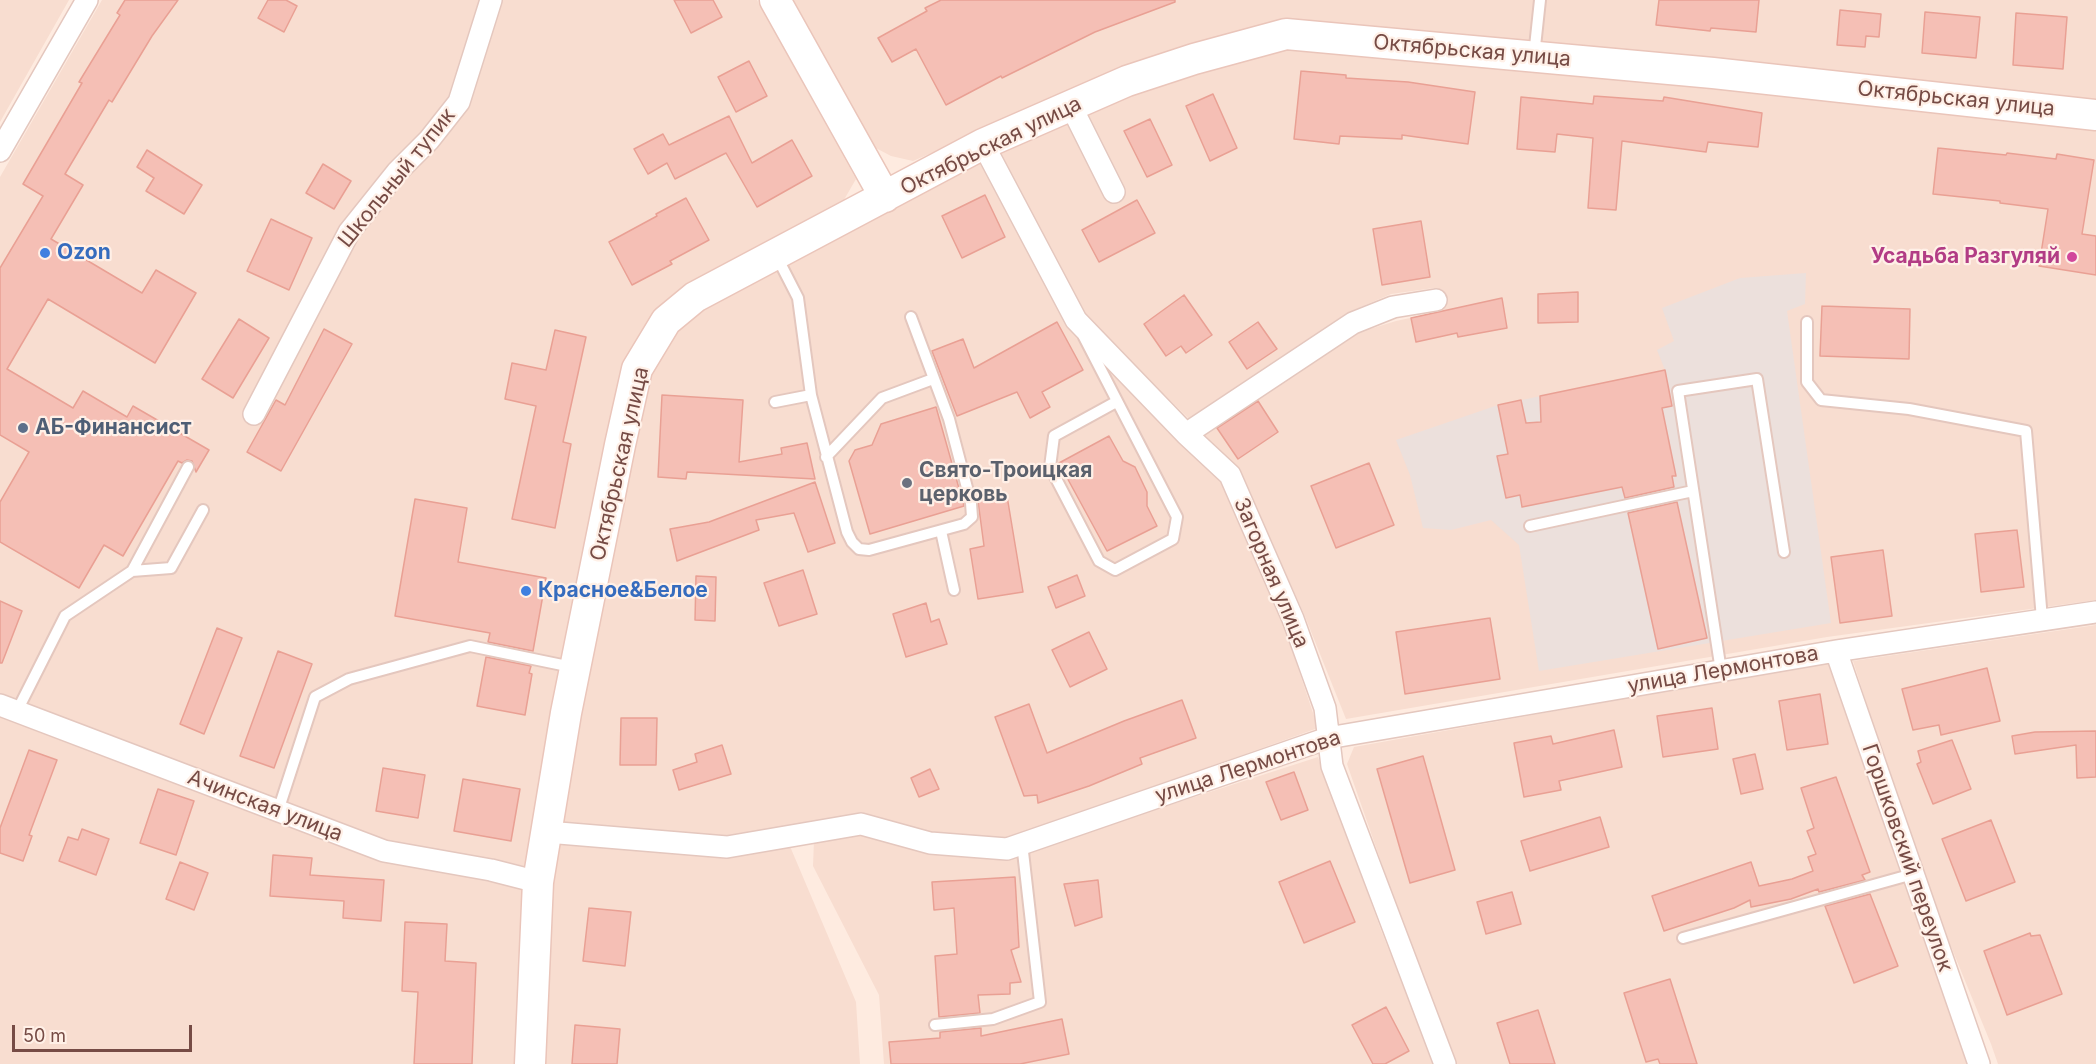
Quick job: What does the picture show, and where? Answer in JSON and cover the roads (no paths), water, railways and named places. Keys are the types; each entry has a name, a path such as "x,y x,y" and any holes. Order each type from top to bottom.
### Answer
{"street":[{"path":"0,151 87,0"},
{"name":"Школьный тупик","path":"254,414 349,232 397,172 429,140 459,102 491,0"},
{"path":"775,0 885,197"},
{"name":"Октябрьская улица","path":"530,1064 538,882 566,713 637,369 666,321 695,297 983,144 1127,81 1194,59 1286,34 1713,73 2096,115"},
{"path":"1071,106 1114,192"},
{"name":"Загорная улица","path":"983,144 1076,320 1186,434 1230,475 1293,619 1325,708 1332,766 1445,1064"},
{"path":"1186,434 1353,323 1393,307 1436,300"},
{"name":"улица Лермонтова","path":"547,832 727,847 861,824 930,843 1007,849 1328,738 1836,651 2096,612"},
{"name":"Горшковский переулок","path":"1836,651 1979,1064"},
{"name":"Ачинская улица","path":"8,708 384,851 491,870 538,882"}],"lane":[{"path":"1534,56 1540,0"},
{"path":"776,254 798,298 811,395 847,532 859,549 869,550 941,531 964,524 972,517 971,503 949,419 911,317"},
{"path":"1076,320 1116,402 1177,517 1173,539 1115,570 1099,561 1050,467 1054,436 1116,402"},
{"path":"1807,321 1807,382 1821,400 1909,409 2026,431 2042,619"},
{"path":"826,456 882,398 933,379"},
{"path":"1721,671 1678,390 1757,379 1784,552"},
{"path":"776,402 811,395"},
{"path":"8,708 65,616 132,571 188,467"},
{"path":"1530,526 1693,491"},
{"path":"132,571 171,568 202,510"},
{"path":"941,531 954,590"},
{"path":"278,811 315,698 349,679 470,646 576,667"},
{"path":"935,1025 993,1019 1040,1002 1022,843"},
{"path":"1683,938 1913,874"}],"place":[{"name":"Ozon","path":"45,253"},
{"name":"Усадьба Разгуляй","path":"2072,257"},
{"name":"АБ-Финансист","path":"23,428"},
{"name":"Свято-Троицкая церковь","path":"907,483"},
{"name":"Красное&Белое","path":"526,591"}]}
